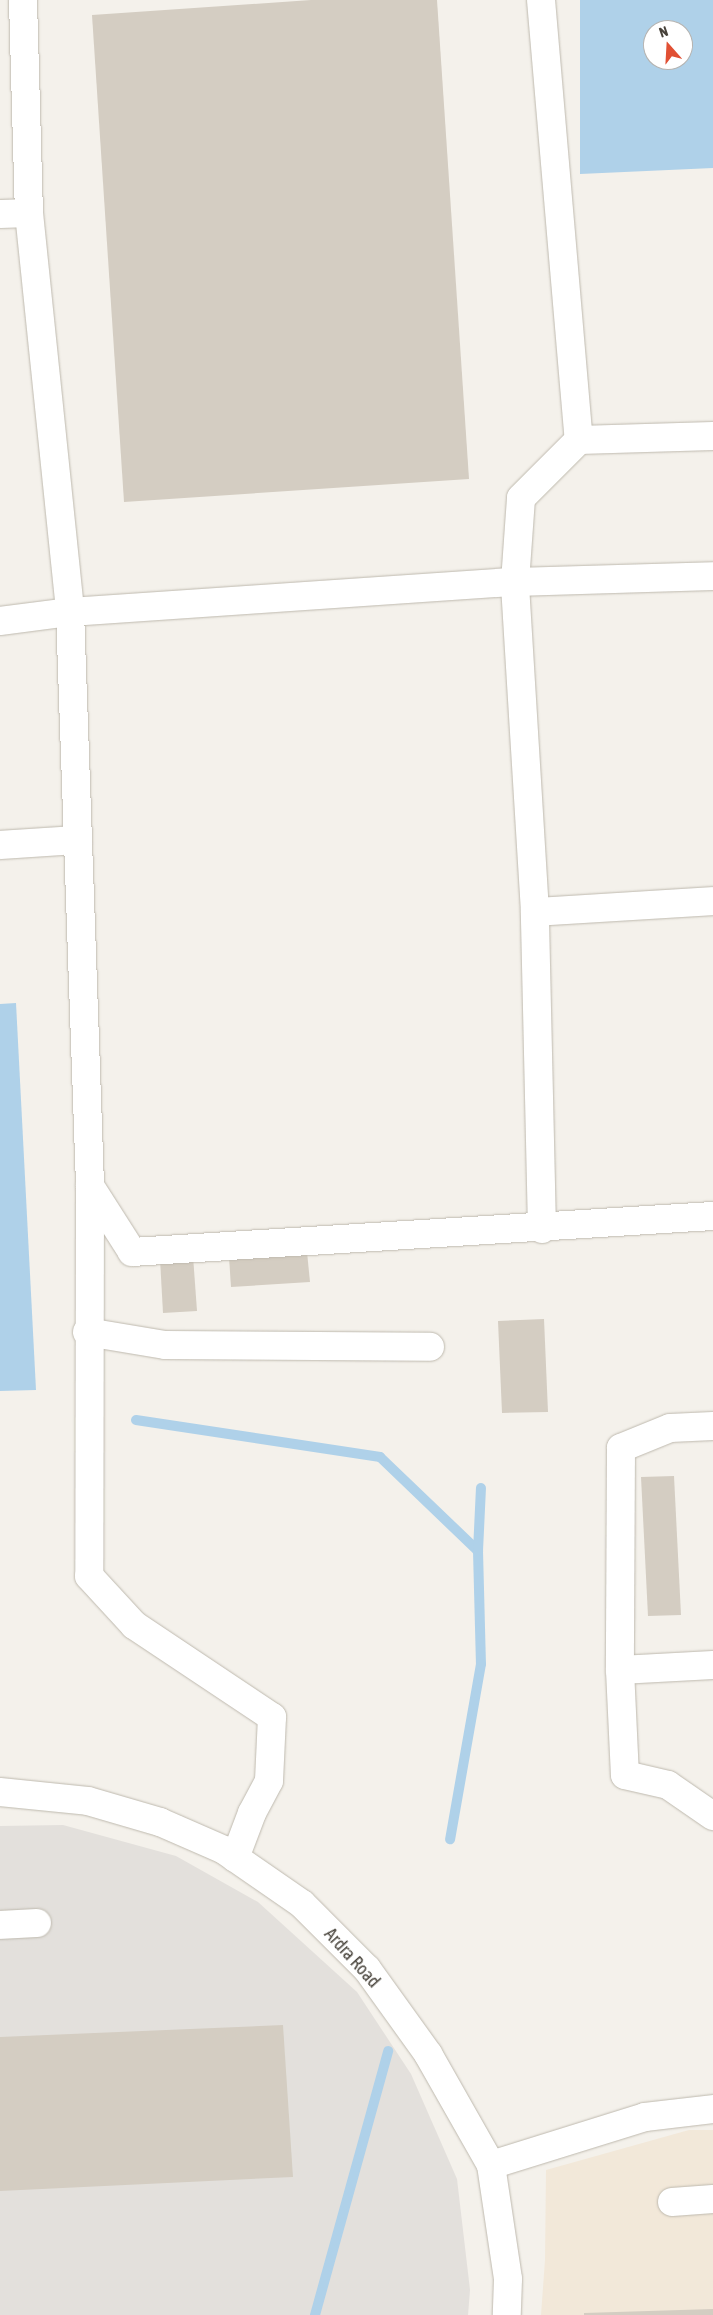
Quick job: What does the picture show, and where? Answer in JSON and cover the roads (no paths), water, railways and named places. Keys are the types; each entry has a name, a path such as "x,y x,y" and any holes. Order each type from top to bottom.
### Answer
{"street":[{"path":"22,0 29,213 70,612 90,1186 87,1332 89,1576 134,1625 272,1717 269,1781 252,1812 235,1858"},
{"path":"541,0 579,440"},
{"path":"0,214 29,213"},
{"path":"542,1229 535,912 515,582 522,498 579,440 713,436"},
{"path":"0,621 70,612 515,582 713,576"},
{"path":"0,845 78,840"},
{"path":"535,912 713,902"},
{"path":"90,1186 132,1252 542,1229 713,1216"},
{"path":"87,1332 166,1344 430,1347"},
{"path":"713,1426 670,1428 621,1448 620,1670 625,1775 668,1785 713,1816"},
{"path":"620,1670 713,1665"},
{"name":"Ardra Road","path":"0,1792 88,1801 160,1822 235,1858 302,1904 367,1969 428,2054 491,2166 508,2279 507,2315"},
{"path":"0,1925 37,1923"},
{"path":"491,2166 645,2117 713,2109"},
{"path":"672,2202 713,2199"}],"water":[{"path":"580,0 713,0 713,168 580,174"},
{"path":"16,1003 36,1390 0,1391 0,1004"}],"waterway":[{"path":"136,1420 380,1457 478,1551 481,1664 450,1839"},
{"path":"478,1551 481,1488"},
{"path":"315,2315 388,2051"}]}
